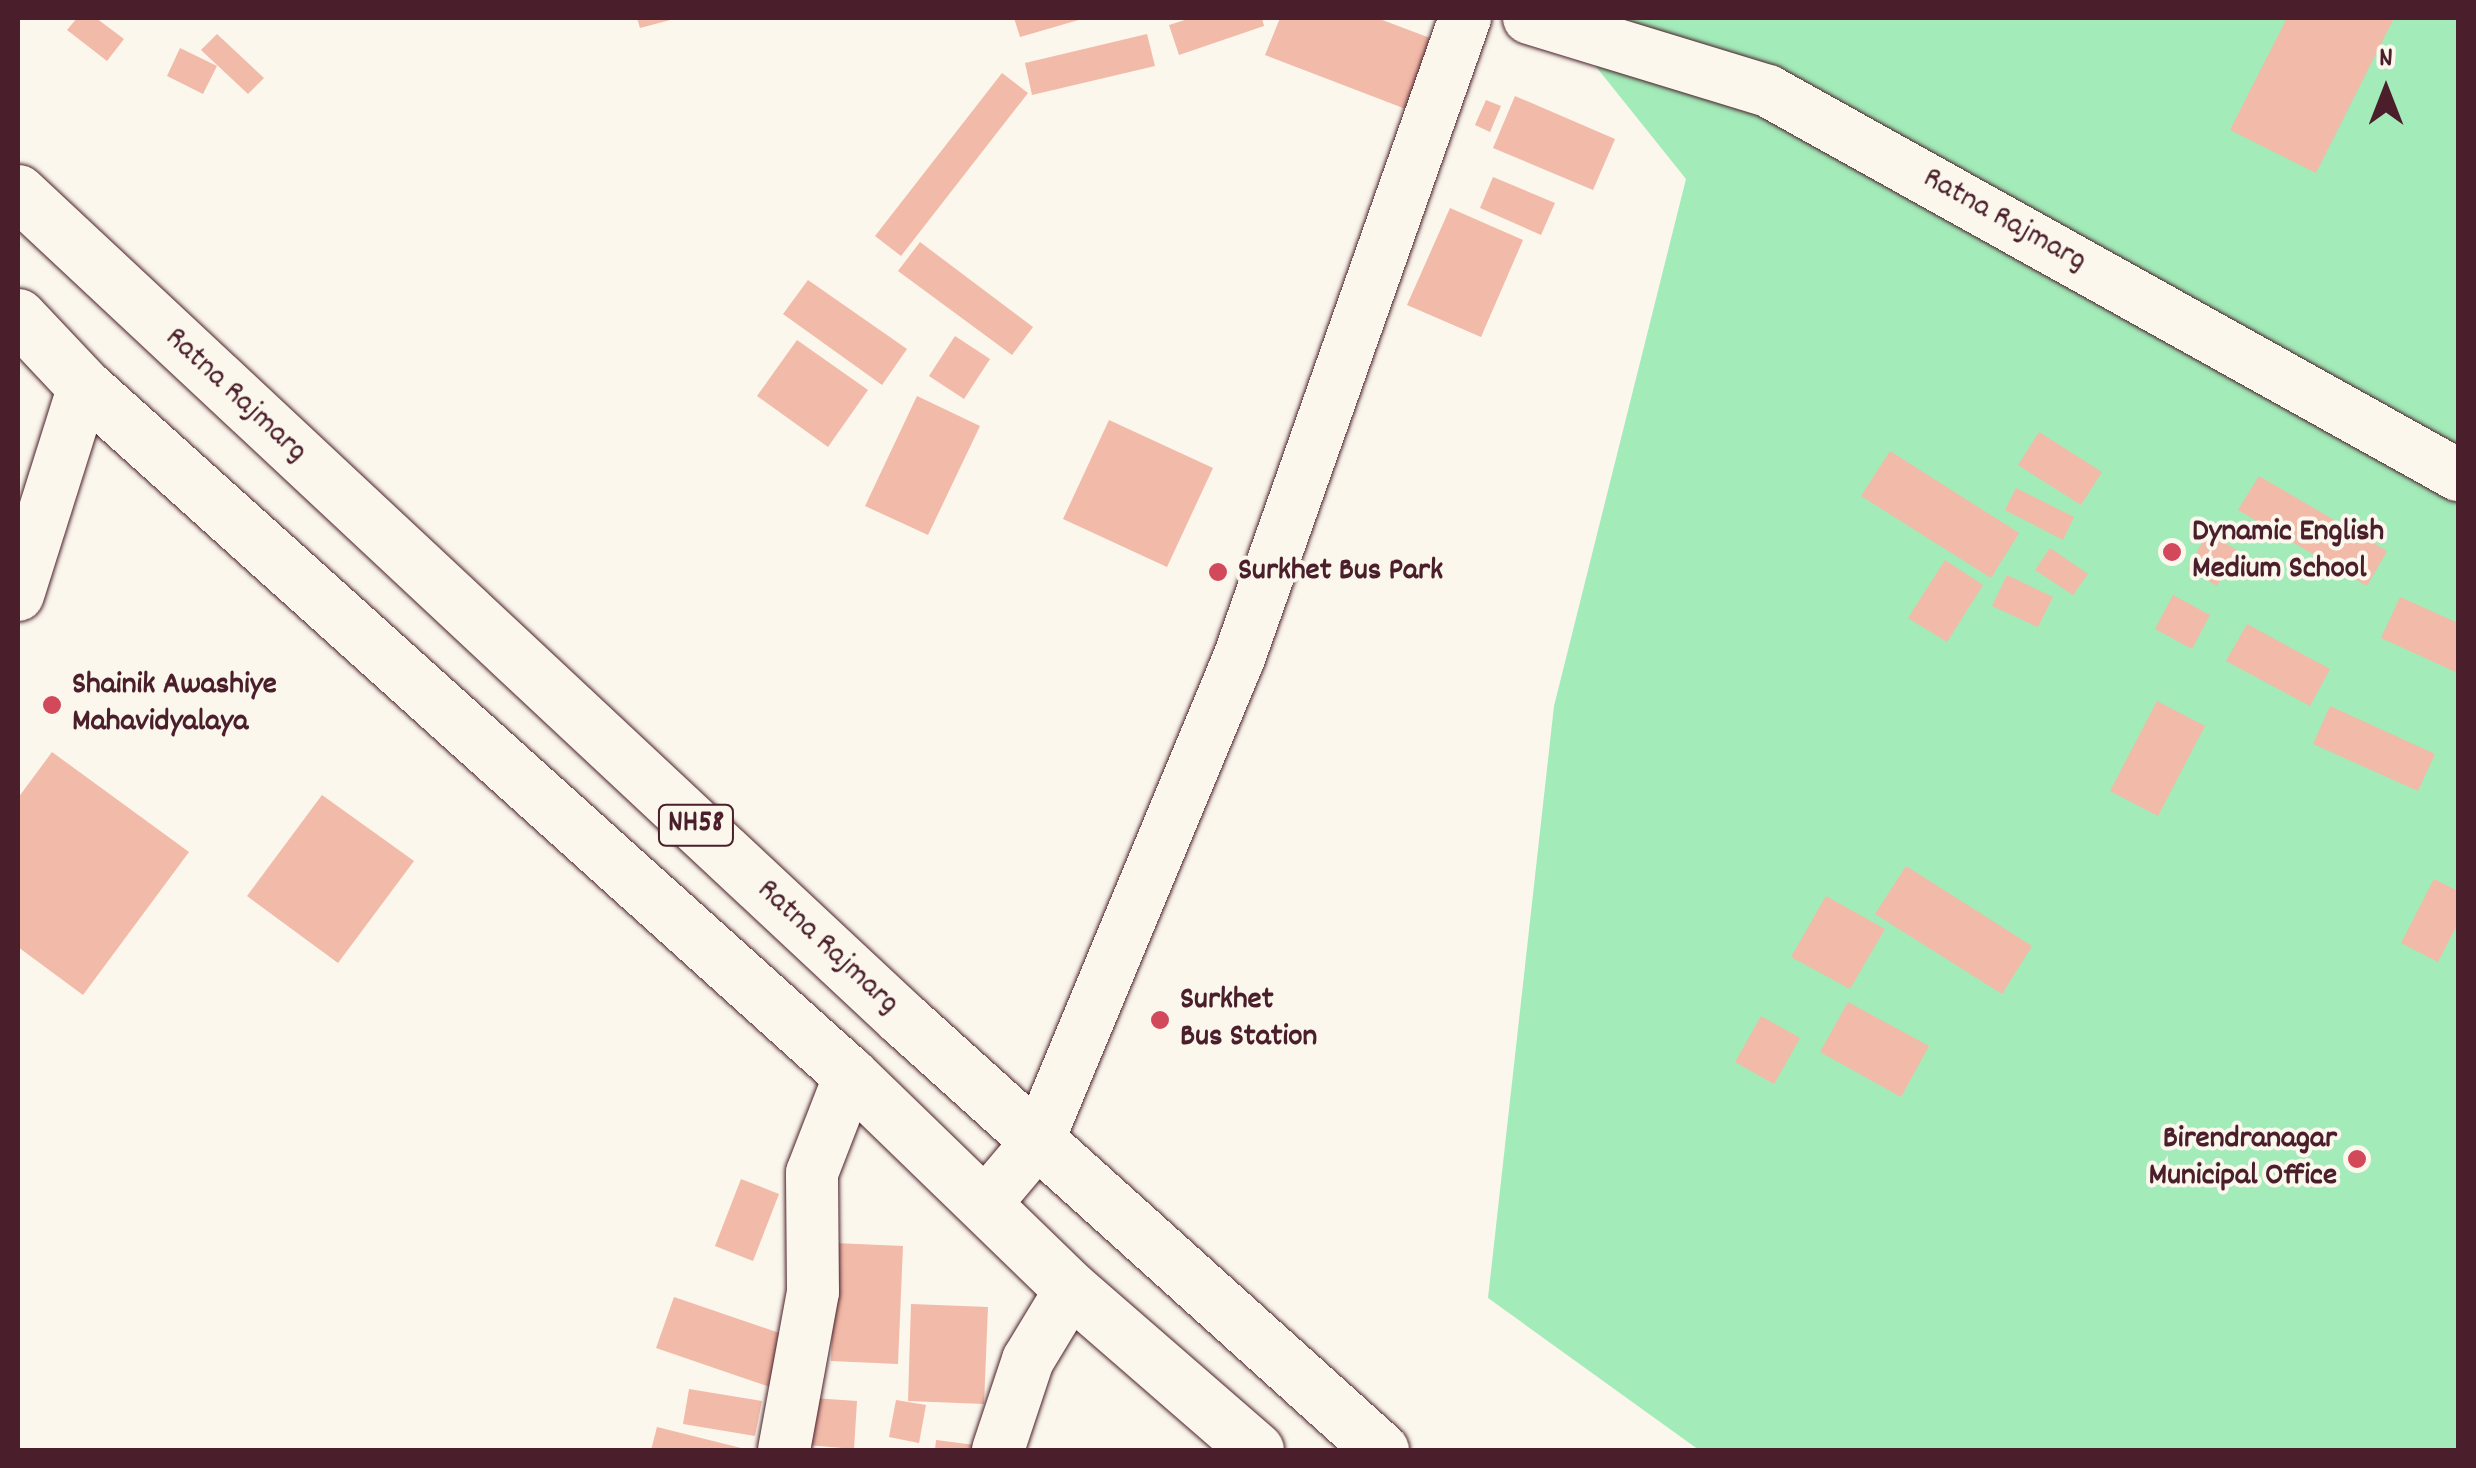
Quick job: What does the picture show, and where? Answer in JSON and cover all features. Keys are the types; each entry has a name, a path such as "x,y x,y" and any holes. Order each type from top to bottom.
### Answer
{"main road":[{"name":"Ratna Rajmarg","path":"18,192 1038,1142 1381,1450"},
{"name":"NH58","path":"18,316 84,386 850,1076 1071,1289 1256,1450"}],"street":[{"path":"984,1205 1038,1142 1239,658 1465,18"},
{"name":"Ratna Rajmarg","path":"1529,18 1768,91 2458,474"},
{"path":"19,585 84,386"},
{"path":"784,1450 813,1292 812,1173 850,1076"},
{"path":"998,1450 1028,1360 1071,1289"}],"green space":[{"path":"1557,18 2458,18 2458,1450 1699,1450 1488,1298 1554,706 1686,179"}],"building":[{"path":"77,18 96,18 124,39 107,61 67,30"},
{"path":"637,18 674,18 674,19 640,28"},
{"path":"1014,18 1082,18 1082,19 1020,37"},
{"path":"1191,18 1262,18 1264,26 1179,55 1169,25"},
{"path":"1280,18 1377,18 1438,41 1411,111 1265,55"},
{"path":"2287,18 2394,18 2316,173 2230,130"},
{"path":"217,34 264,78 248,94 201,50"},
{"path":"1147,34 1155,66 1032,95 1025,63"},
{"path":"180,48 217,66 203,94 167,76"},
{"path":"1002,73 1028,93 901,256 875,236"},
{"path":"1515,96 1615,139 1593,190 1493,148"},
{"path":"1486,100 1501,106 1490,132 1475,125"},
{"path":"1493,177 1555,203 1541,235 1480,208"},
{"path":"1450,208 1523,240 1481,337 1407,305"},
{"path":"920,242 1033,327 1012,355 898,271"},
{"path":"808,280 907,349 882,385 783,314"},
{"path":"955,336 990,359 964,399 929,376"},
{"path":"797,340 868,390 828,447 757,396"},
{"path":"917,396 980,426 928,535 865,506"},
{"path":"1109,420 1213,468 1167,567 1063,519"},
{"path":"2039,432 2102,472 2081,505 2018,465"},
{"path":"1890,451 2019,533 1991,578 1861,496"},
{"path":"2259,476 2387,551 2367,586 2238,510"},
{"path":"2016,488 2074,517 2063,540 2005,510"},
{"path":"2207,533 2237,550 2217,586 2188,569"},
{"path":"2050,548 2088,574 2073,595 2035,570"},
{"path":"1945,560 1983,585 1947,642 1908,618"},
{"path":"2007,575 2053,597 2038,627 1992,606"},
{"path":"2173,595 2210,615 2192,649 2155,629"},
{"path":"2400,597 2458,623 2458,673 2381,638"},
{"path":"2247,624 2330,669 2310,706 2226,661"},
{"path":"2157,701 2205,726 2158,816 2110,791"},
{"path":"2330,706 2435,754 2418,791 2313,744"},
{"path":"52,752 189,852 83,995 18,947 18,798"},
{"path":"322,795 414,861 338,963 247,896"},
{"path":"1906,866 2032,946 2002,994 1875,914"},
{"path":"2434,879 2458,891 2458,923 2438,962 2401,943"},
{"path":"1826,896 1885,929 1850,989 1791,957"},
{"path":"1848,1002 1929,1046 1901,1097 1820,1052"},
{"path":"1761,1016 1800,1038 1774,1084 1735,1062"},
{"path":"741,1179 779,1194 753,1261 715,1246"},
{"path":"835,1243 903,1246 898,1364 831,1361"},
{"path":"674,1297 791,1337 773,1388 656,1348"},
{"path":"911,1304 988,1307 984,1404 908,1401"},
{"path":"689,1389 762,1401 755,1436 683,1424"},
{"path":"799,1397 857,1401 854,1449 796,1444"},
{"path":"896,1400 926,1405 919,1443 889,1437"},
{"path":"657,1427 745,1449 745,1450 651,1450"},
{"path":"936,1440 975,1445 974,1450 935,1450"}],"place":[{"name":"Dynamic English Medium School","path":"2172,552"},
{"name":"Surkhet Bus Park","path":"1218,572"},
{"name":"Shainik Awashiye Mahavidyalaya","path":"52,705"},
{"name":"Surkhet Bus Station","path":"1160,1020"},
{"name":"Birendranagar Municipal Office","path":"2357,1159"}]}
